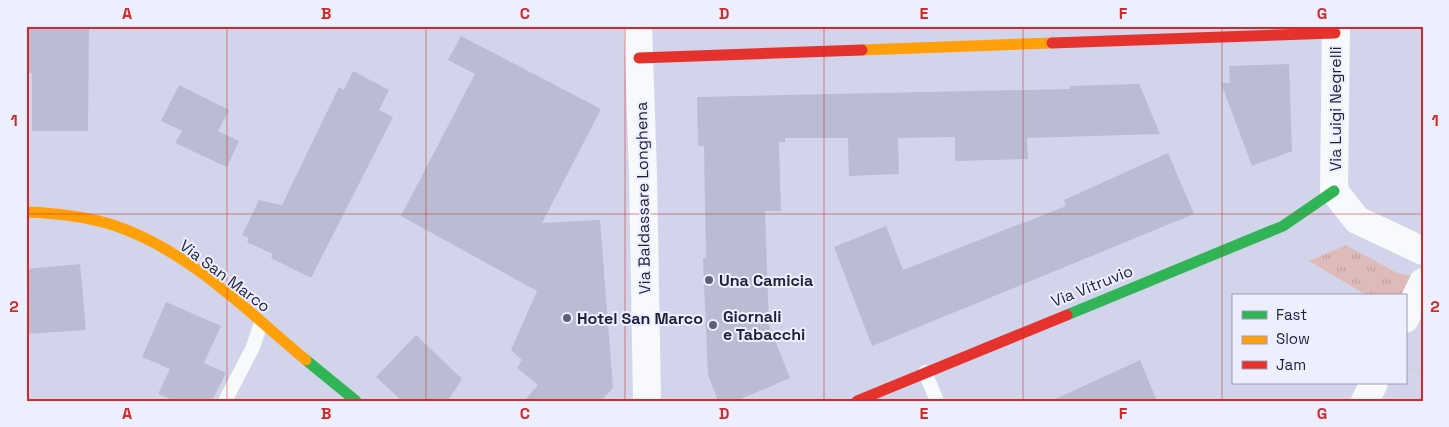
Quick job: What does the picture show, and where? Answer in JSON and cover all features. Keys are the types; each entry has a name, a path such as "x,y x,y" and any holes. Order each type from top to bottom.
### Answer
{"street":[{"name":"Via Baldassare Longhena","path":"638,26 647,401"},
{"path":"639,58 1336,30"},
{"name":"Via Luigi Negrelli","path":"1334,192 1336,30"},
{"path":"1334,192 1357,220 1423,251"},
{"name":"Via Vitruvio","path":"857,401 1283,226 1334,192"},
{"name":"Via San Marco","path":"26,212 62,213 113,225 156,245 195,269 356,401"},
{"path":"1406,317 1423,282"},
{"path":"1365,401 1374,384"}],"lane":[{"path":"225,401 253,347 261,323"},
{"path":"925,372 937,401"}],"path":[{"path":"1406,366 1423,374"}],"green space":[{"path":"1346,245 1397,273 1418,277 1406,295 1365,294 1309,261"}],"building":[{"path":"27,26 89,26 88,131 32,131 32,73 26,73"},
{"path":"461,36 601,109 542,223 600,220 613,388 601,401 524,401 538,385 517,368 522,360 511,350 537,291 401,216 475,74 448,60"},
{"path":"1289,64 1292,151 1252,166 1221,83 1230,83 1229,66"},
{"path":"353,71 389,90 379,110 393,117 311,278 271,258 273,254 247,242 249,238 242,235 259,200 282,205 339,87 344,90"},
{"path":"1139,84 1160,134 1027,138 1028,159 955,161 955,137 898,138 899,174 849,176 848,138 785,138 785,142 779,142 781,211 765,211 769,325 790,378 736,401 718,401 708,375 703,258 706,258 704,146 698,146 697,97 1070,89 1070,86"},
{"path":"179,85 229,110 218,131 239,141 227,167 175,143 182,131 161,121"},
{"path":"1168,153 1194,214 872,346 834,247 886,226 903,270 1066,206 1064,200"},
{"path":"80,264 86,330 26,334 26,269"},
{"path":"166,302 221,326 204,363 226,373 212,401 175,401 158,394 170,369 142,357"},
{"path":"416,335 462,379 448,401 402,401 376,377"},
{"path":"1140,360 1157,401 1051,401"}],"traffic: fast":[{"path":"1067,315 1283,226 1334,191"},
{"path":"306,360 356,401"}],"traffic: slow":[{"path":"862,50 1052,43"},
{"path":"26,212 91,219 113,225 166,249 191,265 239,302 306,360"}],"traffic: jam":[{"path":"1052,43 1335,33"},
{"path":"639,58 862,50"},
{"path":"857,401 1067,315"}],"place":[{"name":"Una Camicia","path":"709,280"},
{"name":"Hotel San Marco","path":"567,318"},
{"name":"Giornali e Tabacchi","path":"713,325"}]}
